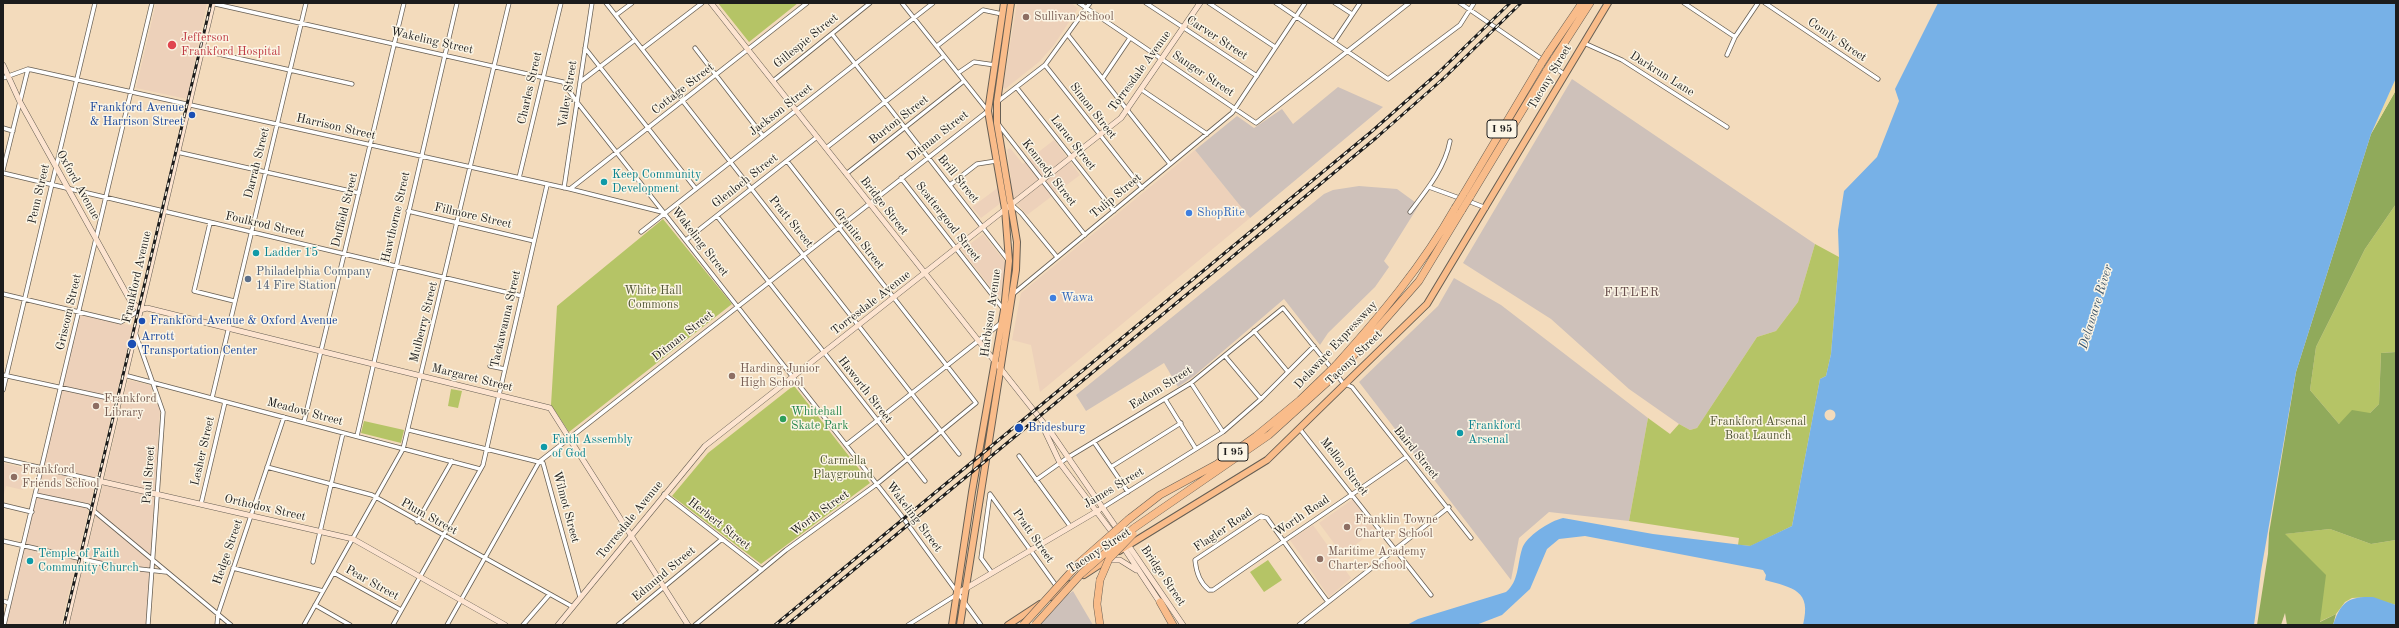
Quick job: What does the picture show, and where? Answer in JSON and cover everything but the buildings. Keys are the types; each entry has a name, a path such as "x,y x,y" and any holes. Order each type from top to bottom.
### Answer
{"highway":[{"name":"Delaware Expressway","path":"1023,625 1080,563 1129,519 1160,495 1217,464 1256,436 1330,375 1418,281 1462,210 1467,196 1541,64 1582,3"},
{"name":"Delaware Expressway","path":"1338,368 1421,263 1455,208 1467,196 1590,3"},
{"name":"Delaware Expressway","path":"1136,528 1171,501 1269,435 1330,375"},
{"path":"1100,625 1097,604 1100,580 1109,559 1136,528"},
{"path":"1035,625 1081,574 1136,528"},
{"path":"1160,602 1175,625"}],"main road":[{"name":"Frankford Avenue","path":"66,625 212,3"},
{"name":"Bridge Street","path":"711,3 924,274 1002,370 1041,422 1050,431 1127,546 1184,625"},
{"name":"Harbison Avenue","path":"952,625 972,492 996,363 1010,261 1005,209 989,124 988,111 1004,3"},
{"name":"Harbison Avenue","path":"960,625 1014,294 1017,242 1012,204 997,123 997,102 1011,3"},
{"name":"Torresdale Avenue","path":"558,625 664,494 705,446 1072,157 1128,110 1200,3"},
{"name":"Tacony Street","path":"1008,625 1127,546 1267,460 1343,383 1429,301 1608,3"},
{"name":"Oxford Avenue","path":"3,65 6,78 70,190 96,240 130,300 140,310"},
{"path":"988,111 997,102"},
{"path":"989,124 997,123"},
{"name":"Margaret Street","path":"140,310 147,308 550,408 688,625"},
{"name":"Bridge Street","path":"1041,422 1060,463 1096,511 1127,546 1142,576 1160,602"},
{"name":"Orthodox Street","path":"99,481 250,516 319,530 353,539 505,625"},
{"name":"James Street","path":"958,593 1102,508"},
{"path":"1106,560 1123,561 1133,567 1142,576"}],"street":[{"name":"Penn Street","path":"3,390 5,376 95,3"},
{"name":"Griscom Street","path":"4,625 152,3"},
{"name":"Wakeling Street","path":"212,3 543,76 563,82 577,102 877,484 982,625"},
{"name":"Darrah Street","path":"212,398 306,3"},
{"name":"Duffield Street","path":"304,422 404,3"},
{"name":"Hawthorne Street","path":"357,436 420,156 457,3"},
{"name":"Mulberry Street","path":"304,625 403,449 422,376 509,3"},
{"name":"Charles Street","path":"519,178 562,3"},
{"name":"Valley Street","path":"564,188 592,3"},
{"name":"Pratt Street","path":"606,3 959,454"},
{"path":"616,16 632,3"},
{"path":"642,49 702,3"},
{"name":"Cottage Street","path":"570,189 806,3"},
{"name":"Gillespie Street","path":"773,81 870,3"},
{"path":"902,3 988,111"},
{"name":"Jackson Street","path":"641,232 933,3"},
{"name":"Sanger Street","path":"1079,3 1256,123 1347,51"},
{"path":"997,102 1045,66 1090,3"},
{"name":"Carver Street","path":"1146,3 1257,76"},
{"path":"1209,3 1275,47"},
{"path":"1276,3 1387,78 1392,78 1460,25 1474,3"},
{"name":"Tulip Street","path":"1014,294 1207,134 1235,108 1305,3"},
{"path":"1335,3 1352,14"},
{"path":"1334,42 1360,3"},
{"path":"1347,51 1409,3"},
{"path":"1460,3 1564,74"},
{"path":"1684,3 1735,37"},
{"path":"1727,55 1735,37 1758,3"},
{"name":"Comly Street","path":"1765,3 1878,79"},
{"path":"937,46 983,10 1002,14"},
{"name":"Brill Street","path":"832,34 1010,261"},
{"path":"1068,35 1170,164"},
{"path":"1103,78 1130,38"},
{"path":"580,82 635,40"},
{"name":"Darkrun Lane","path":"1584,43 1622,60 1726,127"},
{"path":"584,48 696,189"},
{"path":"695,48 715,76 763,136"},
{"path":"201,50 352,84"},
{"path":"826,148 944,56"},
{"path":"958,73 974,62 995,65"},
{"name":"Simon Street","path":"1045,66 1142,188"},
{"name":"Harrison Street","path":"28,69 570,189 656,209 665,213"},
{"path":"6,78 28,69"},
{"path":"3,172 28,69"},
{"name":"Burton Street","path":"846,174 964,81"},
{"name":"Larue Street","path":"1017,88 1114,211"},
{"path":"1142,90 1207,134"},
{"name":"Ditman Street","path":"447,625 539,462 988,111"},
{"name":"Kennedy Street","path":"997,123 1085,235"},
{"path":"3,128 13,131"},
{"name":"Glenloch Street","path":"686,240 817,137"},
{"path":"1410,212 1429,187 1448,155 1450,141"},
{"path":"177,152 359,192"},
{"path":"950,185 977,164 996,160"},
{"name":"Granite Street","path":"787,161 838,228 948,365 976,403"},
{"name":"Foulkrod Street","path":"3,172 52,186 210,223 251,231 522,296"},
{"name":"Scattergood Street","path":"901,178 1010,316"},
{"name":"Tackawanna Street","path":"393,625 480,469 499,395 547,185"},
{"path":"1429,187 1486,208"},
{"path":"1012,204 1057,258"},
{"name":"Fillmore Street","path":"408,210 534,241"},
{"name":"Haworth Street","path":"717,216 823,353 925,481"},
{"path":"210,223 194,291 234,301"},
{"path":"3,294 121,322 140,310"},
{"path":"1006,294 1014,294"},
{"name":"Eadom Street","path":"1036,480 1067,458 1191,383 1283,308 1288,314"},
{"name":"Baird Street","path":"1288,314 1343,383 1352,387 1406,457 1449,508 1471,538"},
{"path":"846,445 1002,323"},
{"name":"Paul Street","path":"135,331 163,412 148,625"},
{"path":"1254,331 1288,372"},
{"name":"James Street","path":"1102,508 1223,432 1261,399 1314,346"},
{"path":"1225,356 1261,399"},
{"path":"490,366 505,369"},
{"name":"Meadow Street","path":"124,375 480,469"},
{"path":"5,376 118,400"},
{"path":"1191,383 1223,432"},
{"path":"1165,399 1196,449"},
{"name":"Lesher Street","path":"201,504 225,402"},
{"name":"Worth Street","path":"695,625 762,570 908,460 976,403"},
{"name":"Hedge Street","path":"217,625 218,614 284,417"},
{"path":"1111,467 1181,423"},
{"name":"Mellon Street","path":"1299,428 1431,595"},
{"name":"Wilmot Street","path":"409,430 544,463 580,597"},
{"path":"313,562 319,530 332,484 343,433"},
{"path":"1094,442 1128,492"},
{"path":"1019,456 1070,526"},
{"name":"Worth Road","path":"1209,590 1213,590 1406,457"},
{"name":"Orthodox Street","path":"3,459 99,481"},
{"path":"417,522 452,462"},
{"name":"Plum Street","path":"267,467 376,497 417,522 573,607"},
{"name":"Herbert Street","path":"664,494 762,570"},
{"name":"Pratt Street","path":"992,573 981,558 990,494 1059,591"},
{"path":"36,495 88,506 231,625"},
{"path":"3,505 32,512"},
{"path":"1299,625 1449,508"},
{"name":"Flagler Road","path":"1209,590 1197,573 1195,560 1261,516 1266,518 1283,541"},
{"name":"Edmund Street","path":"618,625 722,538"},
{"path":"3,541 81,559 151,572 167,572"},
{"path":"1283,541 1328,602"},
{"path":"233,568 323,591"},
{"name":"Pear Street","path":"334,573 401,610"},
{"name":"James Street","path":"908,625 958,593"},
{"path":"523,625 549,595"},
{"path":"3,601 10,603"},
{"path":"315,605 350,625"}],"shaded area":[{"name":"Jefferson Frankford Hospital","path":"156,3 207,3 187,99 136,88"},
{"path":"1017,3 1071,3 1078,8 1054,45 1039,62 1005,89 1003,87"},
{"path":"1572,79 1815,244 1798,302 1776,331 1757,337 1697,428 1690,430 1679,424 1629,389 1551,319 1463,263"},
{"path":"1338,87 1383,107 1250,218 1195,150 1237,116 1254,128 1282,109 1293,124"},
{"path":"1054,140 1080,175 1027,215 1010,196 981,218 972,207 1011,178 1007,150 1010,148 1023,164"},
{"path":"1195,150 1250,218 1040,392 1031,345 1012,340 1021,293"},
{"path":"1359,186 1397,189 1419,205 1384,261 1389,267 1375,287 1328,333 1320,345 1284,299 1194,376 1178,387 1164,363 1086,411 1076,395 1324,194 1333,190"},
{"path":"983,234 1006,263 1001,295 998,297 962,250"},
{"path":"1454,278 1501,305 1648,418 1629,521 1549,512 1519,538 1511,580 1359,382 1438,306"},
{"path":"80,314 133,326 61,625 6,625"},
{"path":"128,380 150,385 160,410 146,625 69,625"},
{"name":"Frankford Friends School","path":"3,463 28,469 23,490 6,486 3,498"},
{"name":"Franklin Towne Charter School","path":"1353,499 1375,531 1342,554 1319,523"},
{"name":"Maritime Academy Charter School","path":"1313,525 1351,578 1329,597 1290,540"},
{"path":"1073,591 1093,625 1038,625 1057,602"}],"green space":[{"path":"718,3 798,3 749,42"},
{"path":"2396,90 2396,204 2365,249 2316,347 2310,390 2339,424 2352,410 2370,413 2379,404 2381,353 2396,352 2396,540 2371,544 2330,529 2285,534 2326,575 2320,622 2336,614 2333,625 2287,625 2285,613 2281,625 2257,625 2268,554 2269,533 2296,372 2371,134"},
{"path":"2396,204 2396,352 2381,353 2379,404 2370,413 2339,424 2310,390 2316,347 2365,249"},
{"name":"White Hall Commons","path":"663,219 732,304 569,432 551,405 557,306"},
{"name":"Frankford Arsenal Boat Launch","path":"1815,244 1839,257 1831,354 1826,376 1820,379 1792,526 1751,546 1738,545 1739,538 1629,521 1648,418 1670,434 1679,424 1690,430 1697,428 1757,337 1776,331 1798,302"},
{"name":"Carmella Playground","path":"793,386 870,483 761,564 672,496 708,453"},
{"path":"451,389 462,391 458,408 448,406"},
{"path":"364,421 404,430 401,443 361,433"},
{"path":"2330,529 2371,544 2396,540 2396,605 2368,597 2352,598 2345,602 2336,614 2319,622 2284,534"},
{"path":"1268,560 1282,580 1264,592 1250,572"}],"sand":[{"path":"2396,78 2396,90 2371,134"}],"water":[{"name":"Delaware River","path":"1938,3 2396,3 2396,78 2371,134 2296,372 2261,571 2254,625 1803,625 1805,604 1802,597 1798,592 1784,585 1765,580 1766,575 1763,570 1585,536 1559,539 1547,549 1530,589 1502,615 1476,625 1407,625 1418,619 1506,592 1510,588 1515,578 1524,544 1539,530 1552,522 1563,518 1653,534 1750,546 1792,526 1820,379 1826,376 1831,354 1839,257 1838,230 1844,191 1877,157 1899,101 1895,89"},
{"path":"2373,597 2396,605 2396,625 2333,625 2339,611 2351,599"}],"pier":[{"path":"1830,409 1834,411 1836,415 1834,419 1830,421 1826,419 1824,415 1826,411"}],"railway":[{"path":"64,625 211,3"},
{"path":"775,625 1371,132 1438,73 1510,3"},
{"path":"787,625 1376,138 1444,78 1521,3"}],"place":[{"name":"Sullivan School","path":"1026,17"},
{"name":"Jefferson Frankford Hospital","path":"172,45"},
{"name":"Frankford Avenue & Harrison Street","path":"192,115"},
{"name":"Keep Community Development","path":"604,182"},
{"name":"ShopRite","path":"1189,213"},
{"name":"Ladder 15","path":"256,253"},
{"name":"Philadelphia Company 14 Fire Station","path":"248,279"},
{"name":"Wawa","path":"1053,298"},
{"name":"Frankford Avenue & Oxford Avenue","path":"142,321"},
{"name":"Arrott Transportation Center","path":"132,344"},
{"name":"Harding Junior High School","path":"732,376"},
{"name":"Frankford Library","path":"96,406"},
{"name":"Whitehall Skate Park","path":"783,419"},
{"name":"Bridesburg","path":"1019,428"},
{"name":"Frankford Arsenal","path":"1460,433"},
{"name":"Faith Assembly of God","path":"544,447"},
{"name":"Frankford Friends School","path":"14,477"},
{"name":"Franklin Towne Charter School","path":"1347,527"},
{"name":"Maritime Academy Charter School","path":"1320,559"},
{"name":"Temple of Faith Community Church","path":"30,561"}],"district":[{"name":"FITLER","path":"1632,293"}]}
